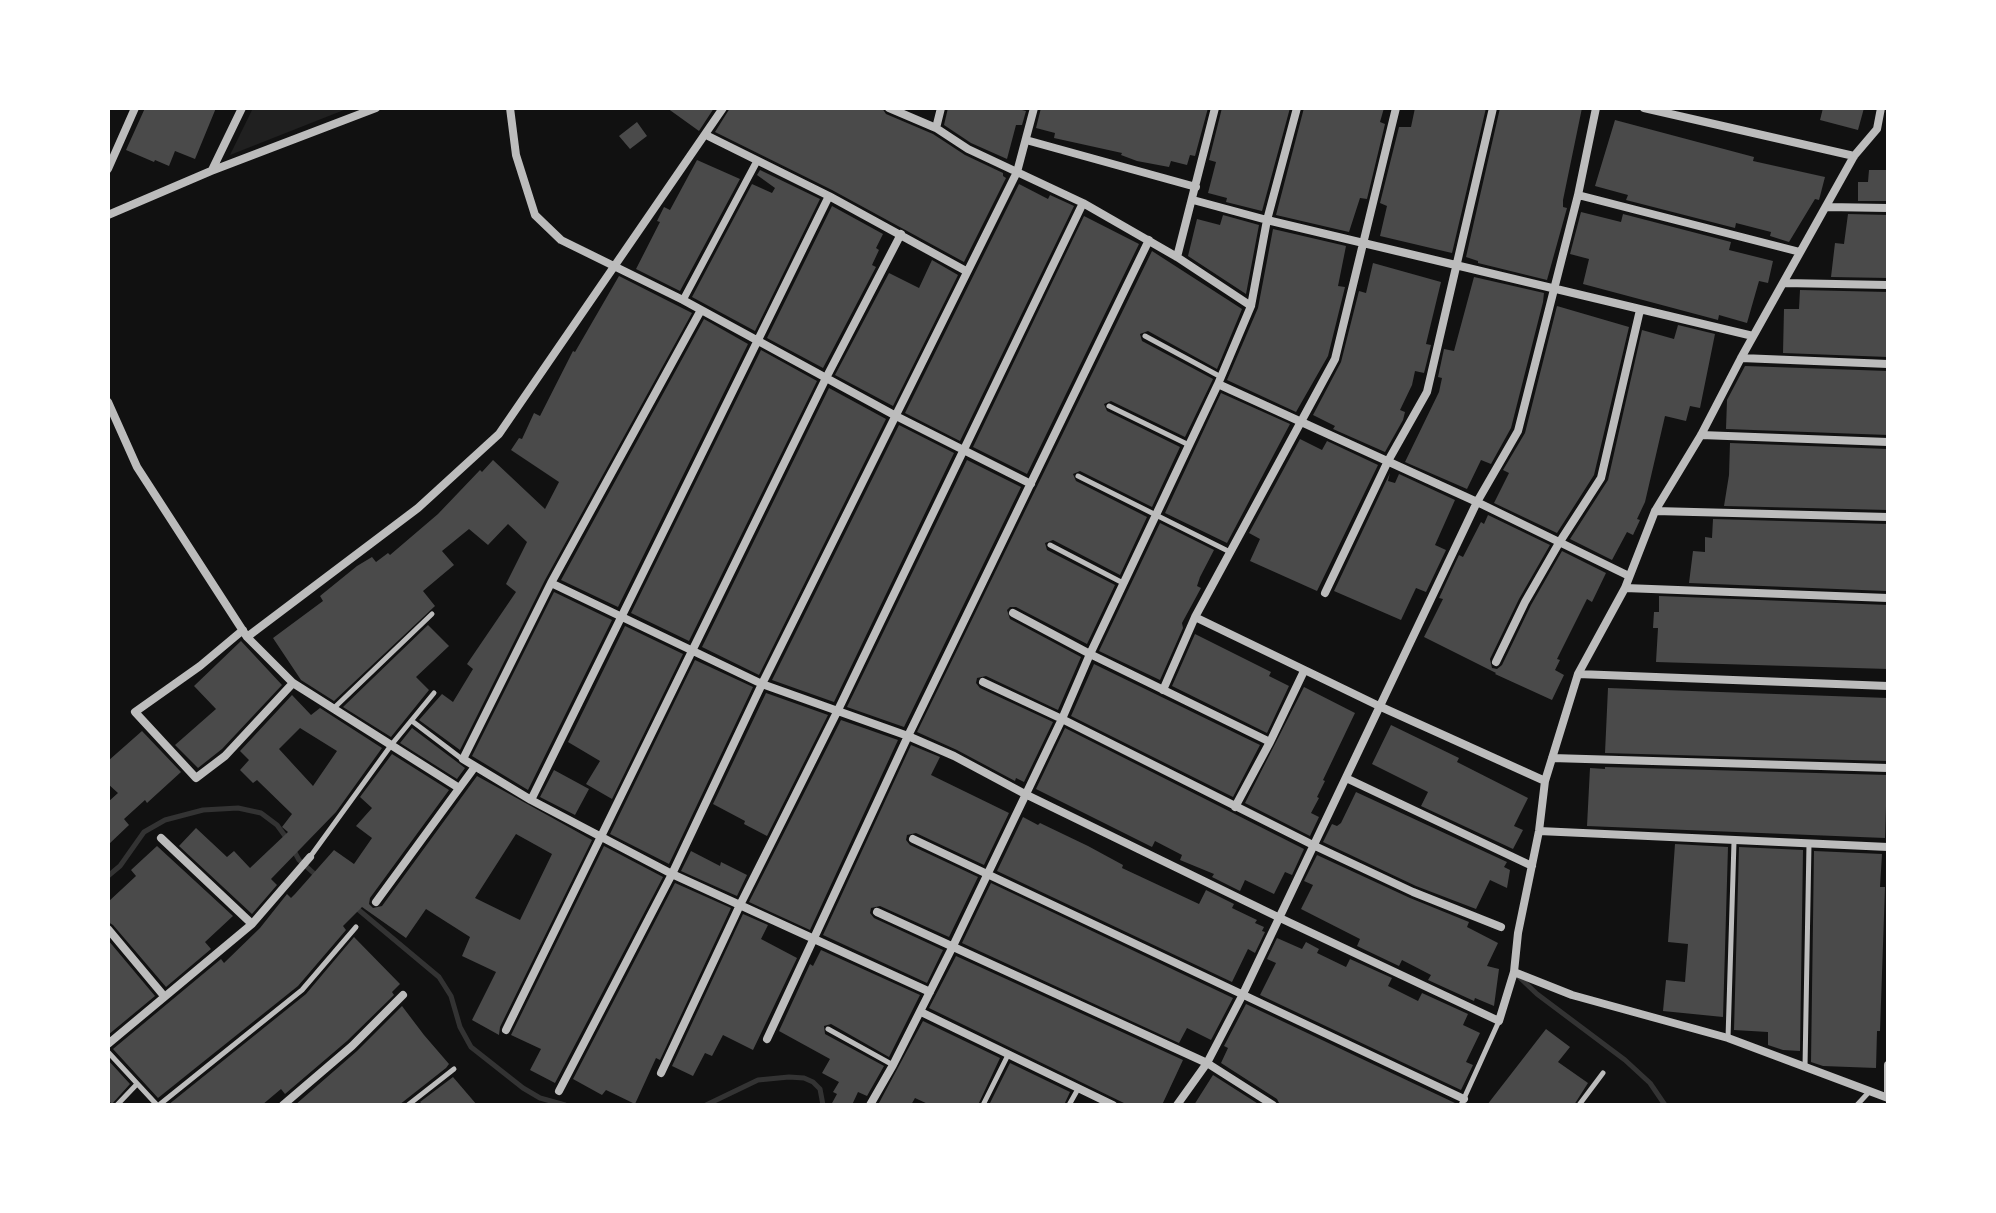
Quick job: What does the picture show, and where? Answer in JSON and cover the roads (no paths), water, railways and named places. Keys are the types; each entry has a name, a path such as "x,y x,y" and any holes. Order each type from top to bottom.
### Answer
{"street":[{"path":"108,169 135,108"},
{"path":"211,171 242,108"},
{"path":"108,215 211,171 376,108"},
{"path":"510,108 516,155 535,215 561,240 683,300 896,416 1031,484"},
{"path":"293,683 225,756 196,778 135,712 418,508 499,434 723,108"},
{"path":"889,108 936,128 968,149 1083,203 1177,257 1251,306"},
{"path":"936,128 941,108"},
{"path":"559,1091 672,874 762,684 1017,172 1034,108"},
{"path":"1177,257 1215,108"},
{"path":"870,1105 921,1012 1062,719 1251,306 1267,220 1297,108"},
{"path":"1163,690 1195,617 1335,359 1396,108"},
{"path":"1325,593 1388,461 1427,392 1493,108"},
{"path":"1177,1105 1207,1063 1242,996 1477,502 1518,431 1578,195 1596,108"},
{"path":"1644,108 1854,156"},
{"path":"551,583 762,684 908,736 954,756 1025,794 1280,918 1499,1021 1514,972 1545,781 1578,674 1625,588 1655,511 1701,435 1854,156 1877,129 1881,108"},
{"path":"1877,129 1888,129"},
{"path":"706,135 829,196 966,271"},
{"path":"1026,140 1196,187"},
{"path":"683,300 757,161"},
{"path":"1578,195 1800,252"},
{"path":"531,800 829,196"},
{"path":"1193,200 1753,336"},
{"path":"661,1073 1083,203"},
{"path":"1826,207 1888,208"},
{"path":"506,1030 826,378 901,234"},
{"path":"767,1039 908,736 1149,240"},
{"path":"1784,283 1888,285"},
{"path":"701,310 551,583 463,759 531,800 672,874 930,992"},
{"path":"1496,662 1525,602 1601,478 1640,310"},
{"path":"1741,358 1888,364"},
{"path":"1219,380 1303,423 1477,502 1629,576"},
{"path":"108,402 137,467 245,633 293,683 459,788"},
{"path":"1701,435 1888,442"},
{"path":"1655,511 1888,517"},
{"path":"1625,588 1888,598"},
{"path":"1013,613 1270,742"},
{"path":"1195,617 1304,671 1545,781"},
{"path":"1235,807 1304,671"},
{"path":"1578,674 1888,686"},
{"path":"983,682 1315,846 1413,892 1501,927"},
{"path":"1552,758 1888,768"},
{"path":"376,902 474,768"},
{"path":"1346,778 1532,866"},
{"path":"1539,831 1888,847"},
{"path":"161,838 252,924"},
{"path":"913,839 1463,1102"},
{"path":"108,1044 252,924 310,857"},
{"path":"877,912 1207,1063 1273,1105"},
{"path":"108,929 164,996"},
{"path":"1514,972 1572,995 1728,1038 1888,1098 1888,1065"},
{"path":"283,1105 352,1046 403,995"},
{"path":"921,1012 1113,1105"}],"lane":[{"path":"1145,336 1219,380"},
{"path":"1109,406 1189,445"},
{"path":"1078,476 1230,552"},
{"path":"1050,545 1123,583"},
{"path":"334,708 432,614"},
{"path":"310,857 392,744 434,693"},
{"path":"412,721 463,759"},
{"path":"1728,1038 1734,842"},
{"path":"1804,1067 1809,844"},
{"path":"108,1052 158,1105 302,990 356,927"},
{"path":"1463,1102 1499,1021"},
{"path":"828,1029 893,1065"},
{"path":"983,1105 1008,1054"},
{"path":"408,1105 454,1069"},
{"path":"1579,1105 1603,1073"},
{"path":"117,1105 137,1084"},
{"path":"1069,1105 1078,1088"},
{"path":"1857,1105 1869,1091"}],"waterway":[{"path":"108,876 120,866 144,832 165,820 203,810 238,808 261,813 277,825 288,840"},
{"path":"293,849 299,860 318,877"},
{"path":"354,906 439,977 451,996 460,1027 471,1047 523,1088 540,1098 565,1105"},
{"path":"1517,975 1537,994 1625,1060 1650,1083 1665,1105"},
{"path":"706,1105 758,1080 789,1077 813,1082 820,1089 823,1105"}]}
